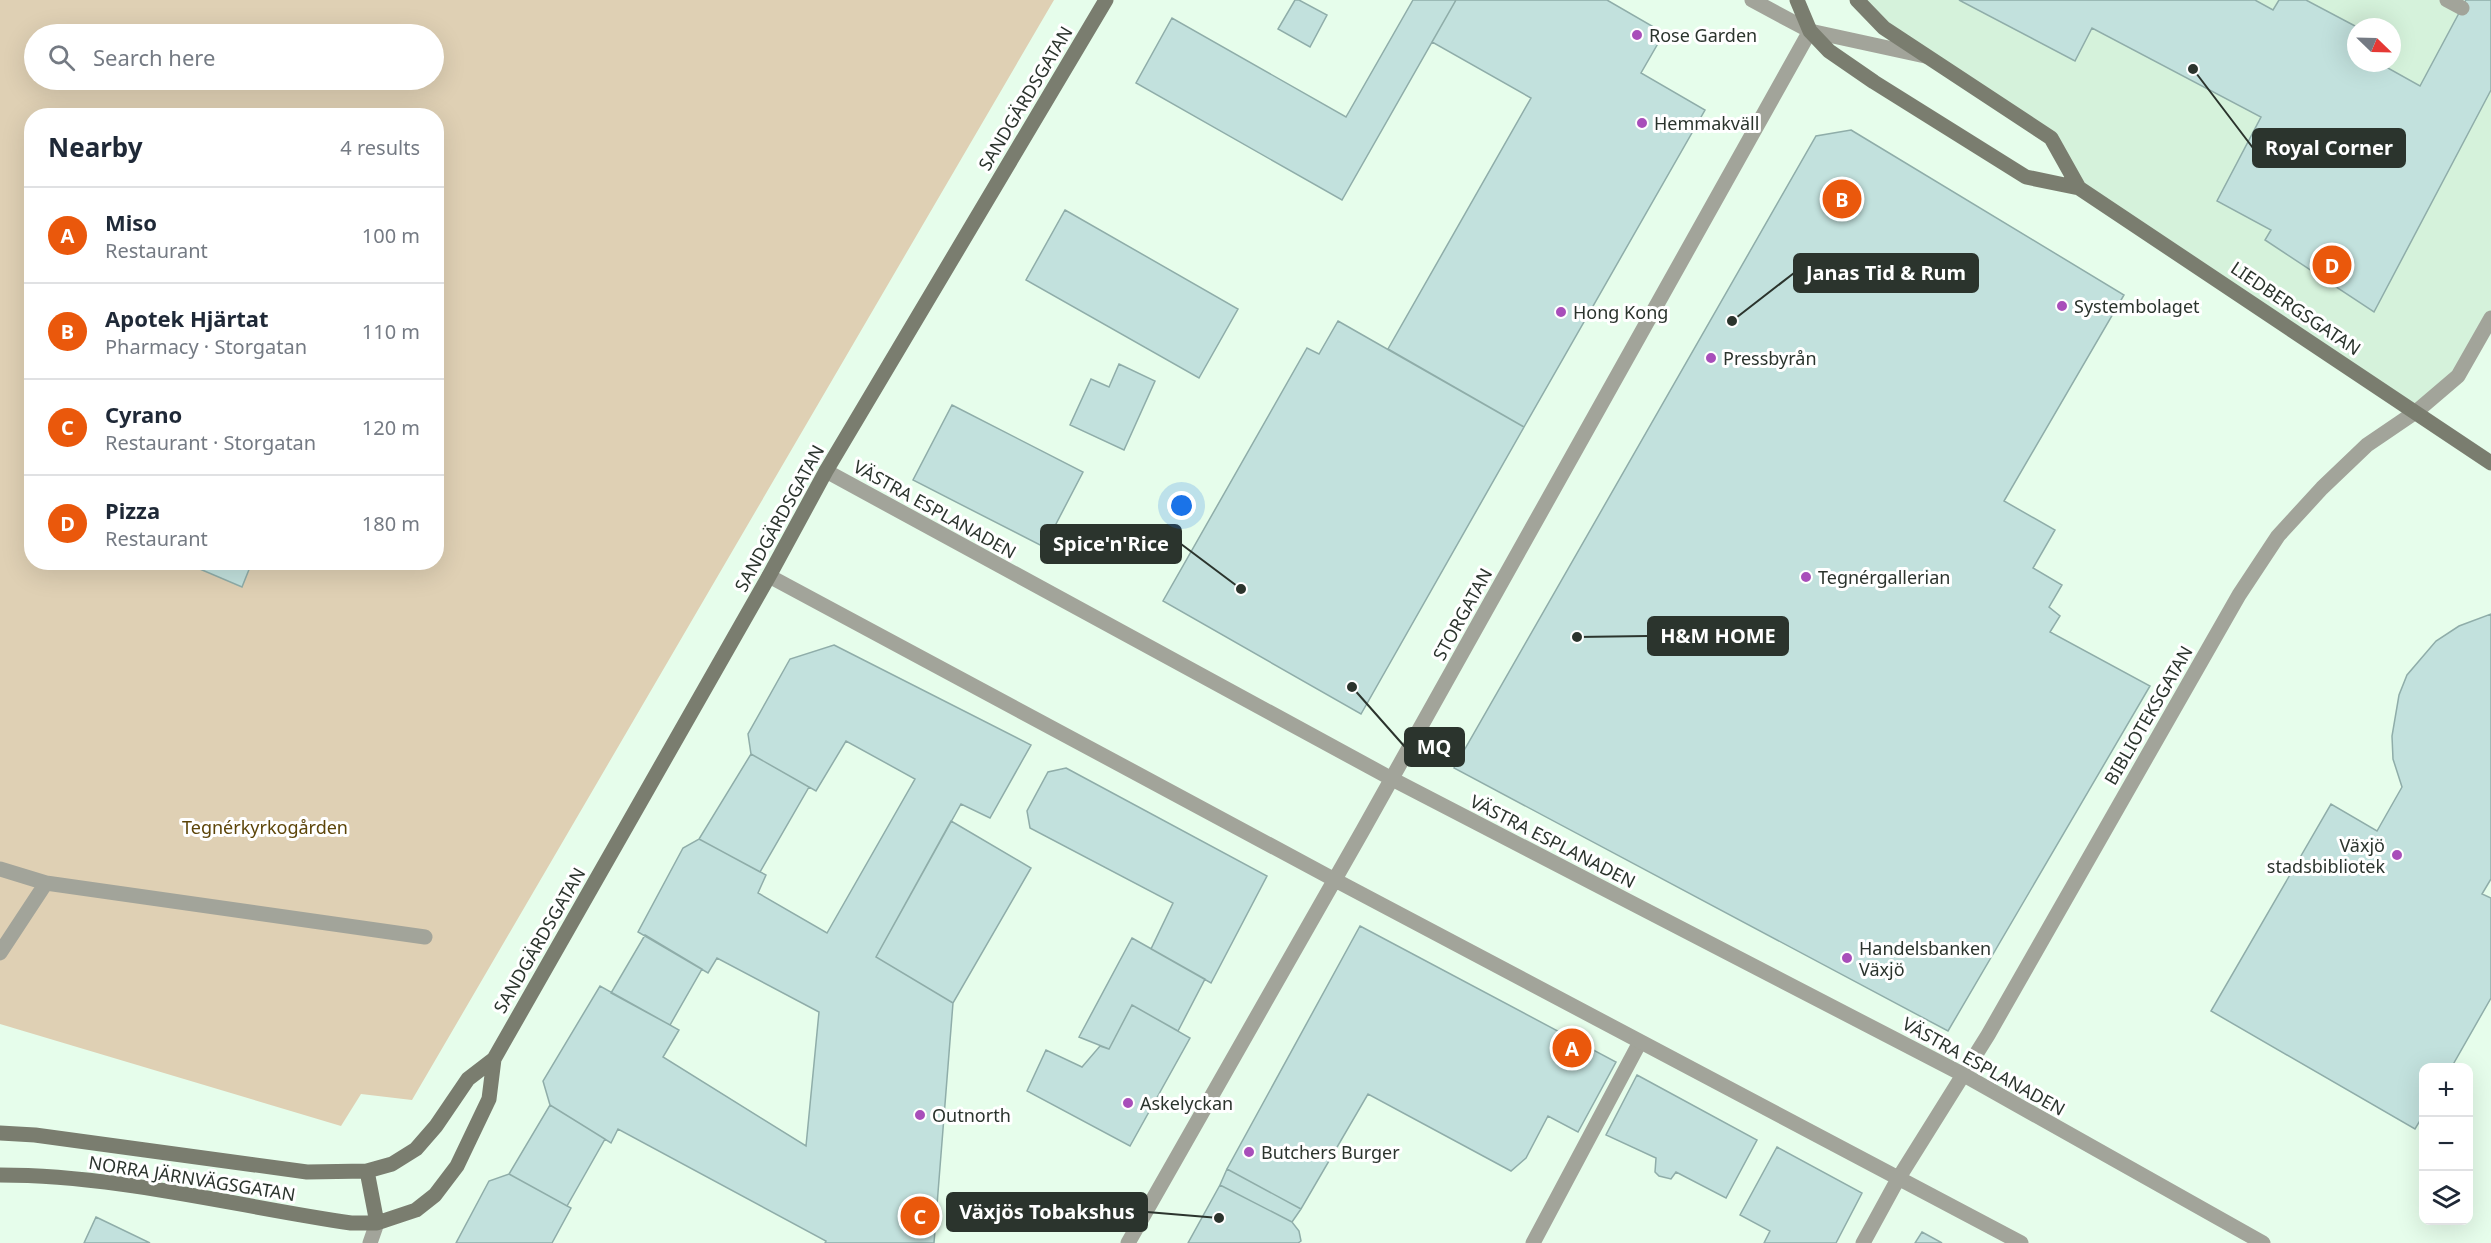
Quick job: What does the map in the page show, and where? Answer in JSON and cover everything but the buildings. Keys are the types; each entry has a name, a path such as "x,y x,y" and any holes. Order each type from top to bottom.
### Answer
{"street":[{"name":"SANDGÄRDSGATAN","path":"377,1223 416,1210 435,1195 457,1166 489,1099 494,1059 769,576 826,471 1106,0"},
{"name":"LIEDBERGSGATAN","path":"1752,0 1810,31 1931,57"},
{"path":"1797,0 1810,31"},
{"name":"LIEDBERGSGATAN","path":"1857,0 1884,28 2051,138 2079,188"},
{"path":"2447,0 2462,8"},
{"name":"LIEDBERGSGATAN","path":"1810,31 1841,60 2026,177 2079,188 2417,411 2491,463"},
{"name":"STORGATAN","path":"1128,1243 1392,779 1810,31"},
{"name":"BIBLIOTEKSGATAN","path":"1863,1243 1898,1179 1964,1075 2239,595 2278,536 2322,488 2367,445 2417,411 2458,376 2491,318"},
{"name":"VÄSTRA ESPLANADEN","path":"826,471 1392,779 1964,1075 2263,1243"},
{"path":"769,576 1335,880 2021,1243"},
{"path":"0,869 46,883 425,938"},
{"path":"0,953 46,883"},
{"path":"1533,1243 1640,1042"},
{"name":"SANDGÄRDSGATAN","path":"367,1171 392,1164 416,1149 436,1126 468,1079 494,1059"},
{"name":"NORRA JÄRNVÄGSGATAN","path":"0,1133 35,1135 307,1172 367,1171"},
{"path":"367,1171 377,1223 370,1243"},
{"name":"NORRA JÄRNVÄGSGATAN","path":"0,1175 51,1175 163,1191 351,1223 377,1223"}],"shaded area":[{"path":"1857,0 2491,0 2491,318 2458,376 2417,411 2079,188 2051,138"}],"green space":[{"name":"Tegnérkyrkogården","path":"0,0 1054,0 412,1100 361,1094 341,1126 0,1024"}],"place":[{"name":"Rose Garden","path":"1637,35"},
{"name":"Royal Corner","path":"2193,69"},
{"name":"Hemmakväll","path":"1642,123"},
{"name":"Apotek Hjärtat","path":"1842,199"},
{"name":"Pizza","path":"2332,265"},
{"name":"Systembolaget","path":"2062,306"},
{"name":"Hong Kong","path":"1561,312"},
{"name":"Janas Tid & Rum","path":"1732,321"},
{"name":"Pressbyrån","path":"1711,358"},
{"name":"Tegnérgallerian","path":"1806,577"},
{"name":"Spice'n'Rice","path":"1241,589"},
{"name":"H&M HOME","path":"1577,637"},
{"name":"MQ","path":"1352,687"},
{"name":"Växjö stadsbibliotek","path":"2397,855"},
{"name":"Handelsbanken Växjö","path":"1847,958"},
{"name":"Miso","path":"1572,1048"},
{"name":"Askelyckan","path":"1128,1103"},
{"name":"Outnorth","path":"920,1115"},
{"name":"Butchers Burger","path":"1249,1152"},
{"name":"Cyrano","path":"920,1216"},
{"name":"Växjös Tobakshus","path":"1219,1218"}]}
